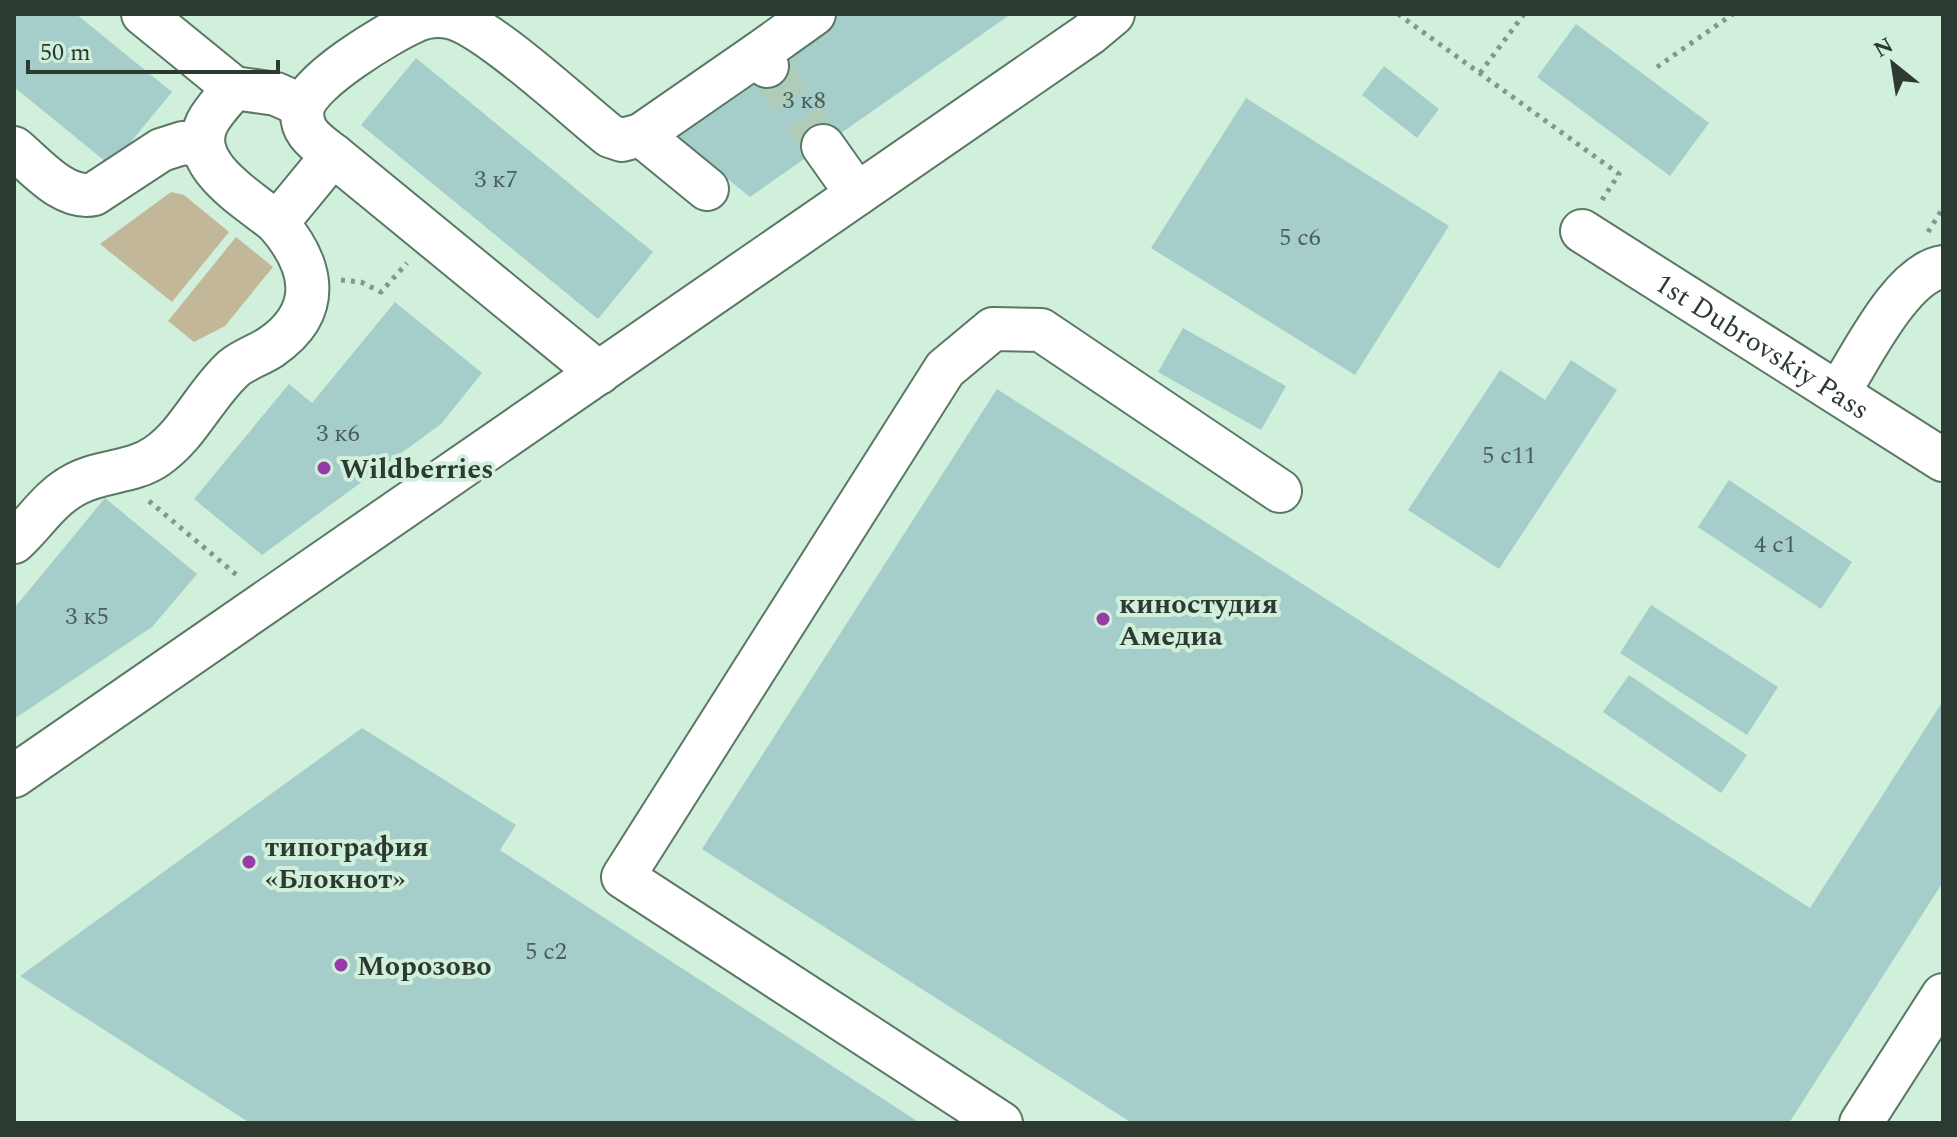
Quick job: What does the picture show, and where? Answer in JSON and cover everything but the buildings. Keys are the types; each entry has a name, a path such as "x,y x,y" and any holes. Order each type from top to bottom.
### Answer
{"street":[{"path":"143,14 234,88 261,90 303,106"},
{"path":"599,373 310,137 303,122 303,106 321,81 395,31 415,20 446,16 469,22 610,136 622,140 641,135 762,60 814,14"},
{"path":"17,775 857,194 1088,21"},
{"path":"14,542 48,503 62,492 94,476 139,466 158,456 233,369 280,341 307,308 308,280 301,257 277,223 212,168 203,146 209,120 234,88"},
{"path":"641,135 707,189"},
{"path":"14,148 70,194 82,197 94,194 173,145 203,146"},
{"path":"823,146 857,194"},
{"path":"277,223 311,193 333,155"},
{"name":"1st Dubrovskiy Pass","path":"1582,231 1943,460"},
{"path":"1838,393 1907,286 1931,268 1943,267"},
{"path":"1001,1123 623,877 945,369 993,329 1041,330 1280,491"},
{"path":"1861,1123 1943,995"}],"path":[{"path":"1398,14 1619,174 1582,231"},
{"path":"1480,73 1524,14"},
{"path":"1657,67 1733,14"},
{"path":"308,280 351,280 381,292 430,235"},
{"path":"114,472 268,602"}],"shaded area":[{"path":"171,192 184,195 229,232 172,302 100,244"},
{"path":"236,237 273,267 225,326 194,342 168,321"}],"tunnel":[{"path":"767,66 823,146"}],"place":[{"name":"Wildberries","path":"324,468"},
{"name":"киностудия Амедиа","path":"1103,619"},
{"name":"типография «Блокнот»","path":"249,862"},
{"name":"Морозово","path":"341,965"}]}
